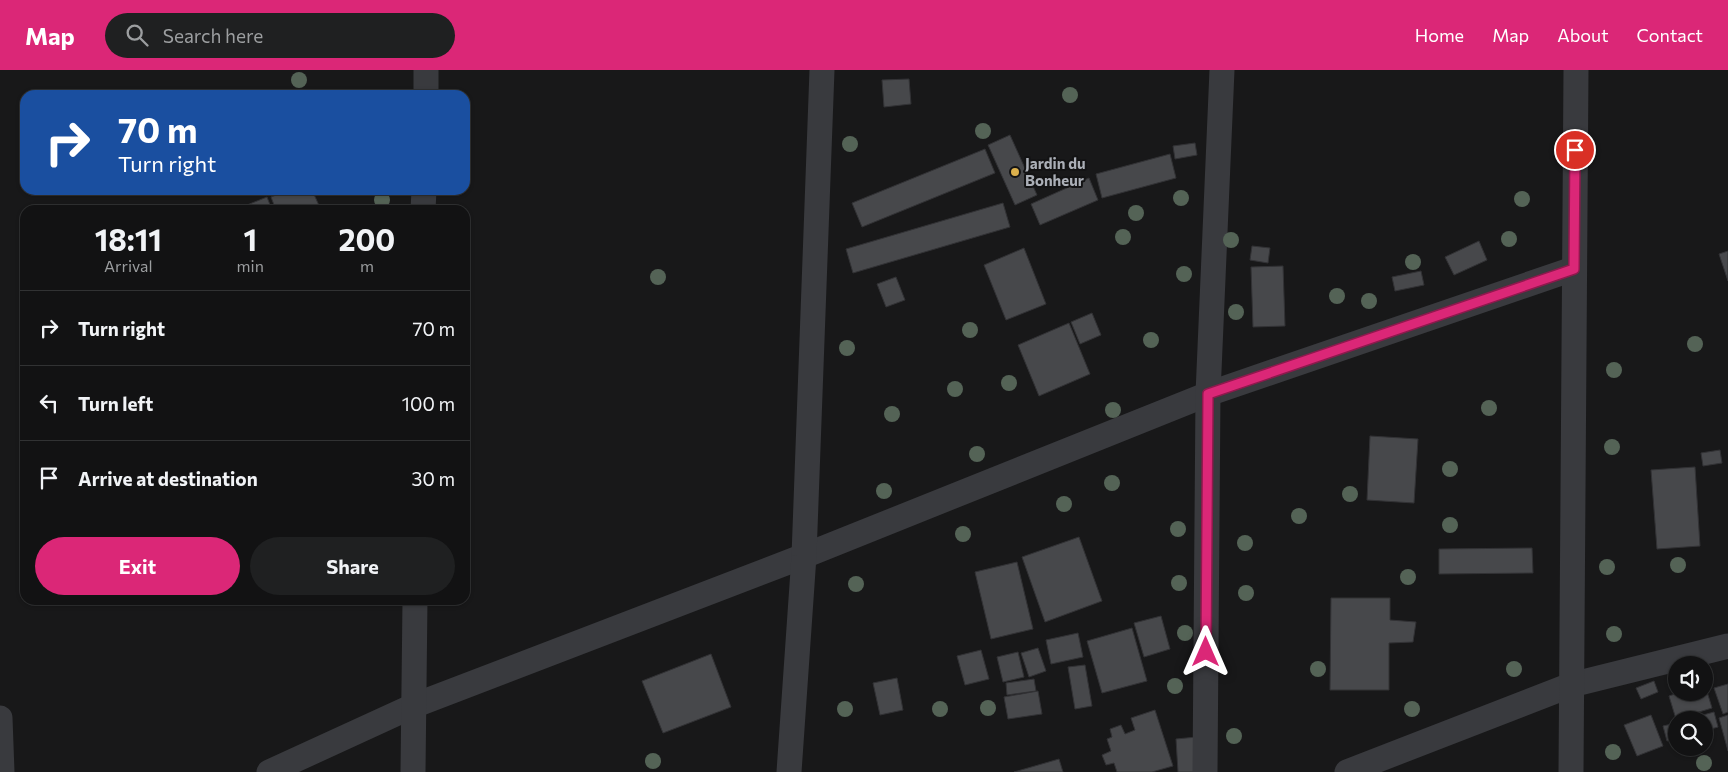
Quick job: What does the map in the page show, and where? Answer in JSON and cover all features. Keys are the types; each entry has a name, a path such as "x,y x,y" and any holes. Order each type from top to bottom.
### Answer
{"street":[{"path":"426,70 426,90"},
{"path":"789,772 804,556 822,70"},
{"path":"1205,772 1208,394 1222,70"},
{"path":"1571,772 1576,70"},
{"path":"269,772 413,706 804,556 1208,394 1574,269"},
{"path":"413,772 415,605"},
{"path":"1347,772 1571,685 1728,646"},
{"path":"0,718 2,772"}],"building":[{"path":"909,79 911,104 884,107 882,80"},
{"path":"1010,135 1037,195 1015,205 988,145"},
{"path":"1195,143 1197,155 1175,159 1173,146"},
{"path":"985,149 995,173 862,227 852,203"},
{"path":"1170,154 1176,178 1102,198 1096,174"},
{"path":"1089,178 1098,200 1040,225 1031,204"},
{"path":"276,195 314,195 319,205 274,205 271,197"},
{"path":"267,197 270,205 247,205"},
{"path":"1003,203 1010,227 853,273 846,249"},
{"path":"1479,241 1487,260 1454,275 1445,257"},
{"path":"1252,246 1270,248 1268,263 1250,260"},
{"path":"1024,248 1046,304 1006,320 984,265"},
{"path":"1728,251 1728,281 1719,254"},
{"path":"1283,266 1285,326 1253,327 1251,267"},
{"path":"1421,271 1424,285 1395,291 1392,277"},
{"path":"896,277 905,300 886,307 877,284"},
{"path":"1092,313 1101,335 1080,344 1071,322"},
{"path":"1069,323 1090,374 1039,396 1018,345"},
{"path":"1370,436 1418,439 1414,503 1367,500"},
{"path":"1720,450 1722,463 1703,466 1701,453"},
{"path":"1695,467 1700,546 1657,549 1651,470"},
{"path":"1079,537 1102,601 1045,622 1022,557"},
{"path":"1532,548 1533,573 1439,574 1439,549"},
{"path":"1017,562 1033,629 991,639 975,572"},
{"path":"1331,598 1390,598 1390,620 1416,622 1413,642 1389,643 1389,690 1330,690"},
{"path":"1161,616 1170,649 1144,657 1134,623"},
{"path":"1132,628 1147,681 1102,693 1087,641"},
{"path":"1078,633 1083,657 1051,664 1046,640"},
{"path":"1038,648 1046,671 1029,677 1021,653"},
{"path":"981,650 989,679 965,685 957,656"},
{"path":"1018,652 1024,677 1003,682 997,657"},
{"path":"711,654 731,707 663,733 642,681"},
{"path":"1085,665 1092,706 1075,709 1068,667"},
{"path":"897,678 903,710 880,715 873,683"},
{"path":"1034,679 1036,691 1007,695 1006,683"},
{"path":"1654,681 1658,692 1641,699 1636,688"},
{"path":"1728,684 1728,712 1723,714 1714,688"},
{"path":"1038,691 1042,714 1008,719 1004,697"},
{"path":"1671,701 1710,701 1712,708 1702,711 1674,711"},
{"path":"1155,710 1173,766 1152,772 1117,772 1114,763 1106,765 1102,755 1111,751 1107,739 1112,737 1110,729 1121,725 1125,734 1135,730 1131,718"},
{"path":"1713,712 1718,727 1713,728"},
{"path":"1651,715 1663,746 1637,756 1624,725"},
{"path":"1728,715 1728,751 1719,718"},
{"path":"1668,725 1668,741 1667,741 1663,726"},
{"path":"1197,737 1200,772 1178,772 1176,739"},
{"path":"1059,759 1063,772 1014,772"}],"place":[{"name":"Jardin du Bonheur","path":"1015,172"}],"route":[{"path":"1206,652 1208,394 1574,269 1575,150"}]}
